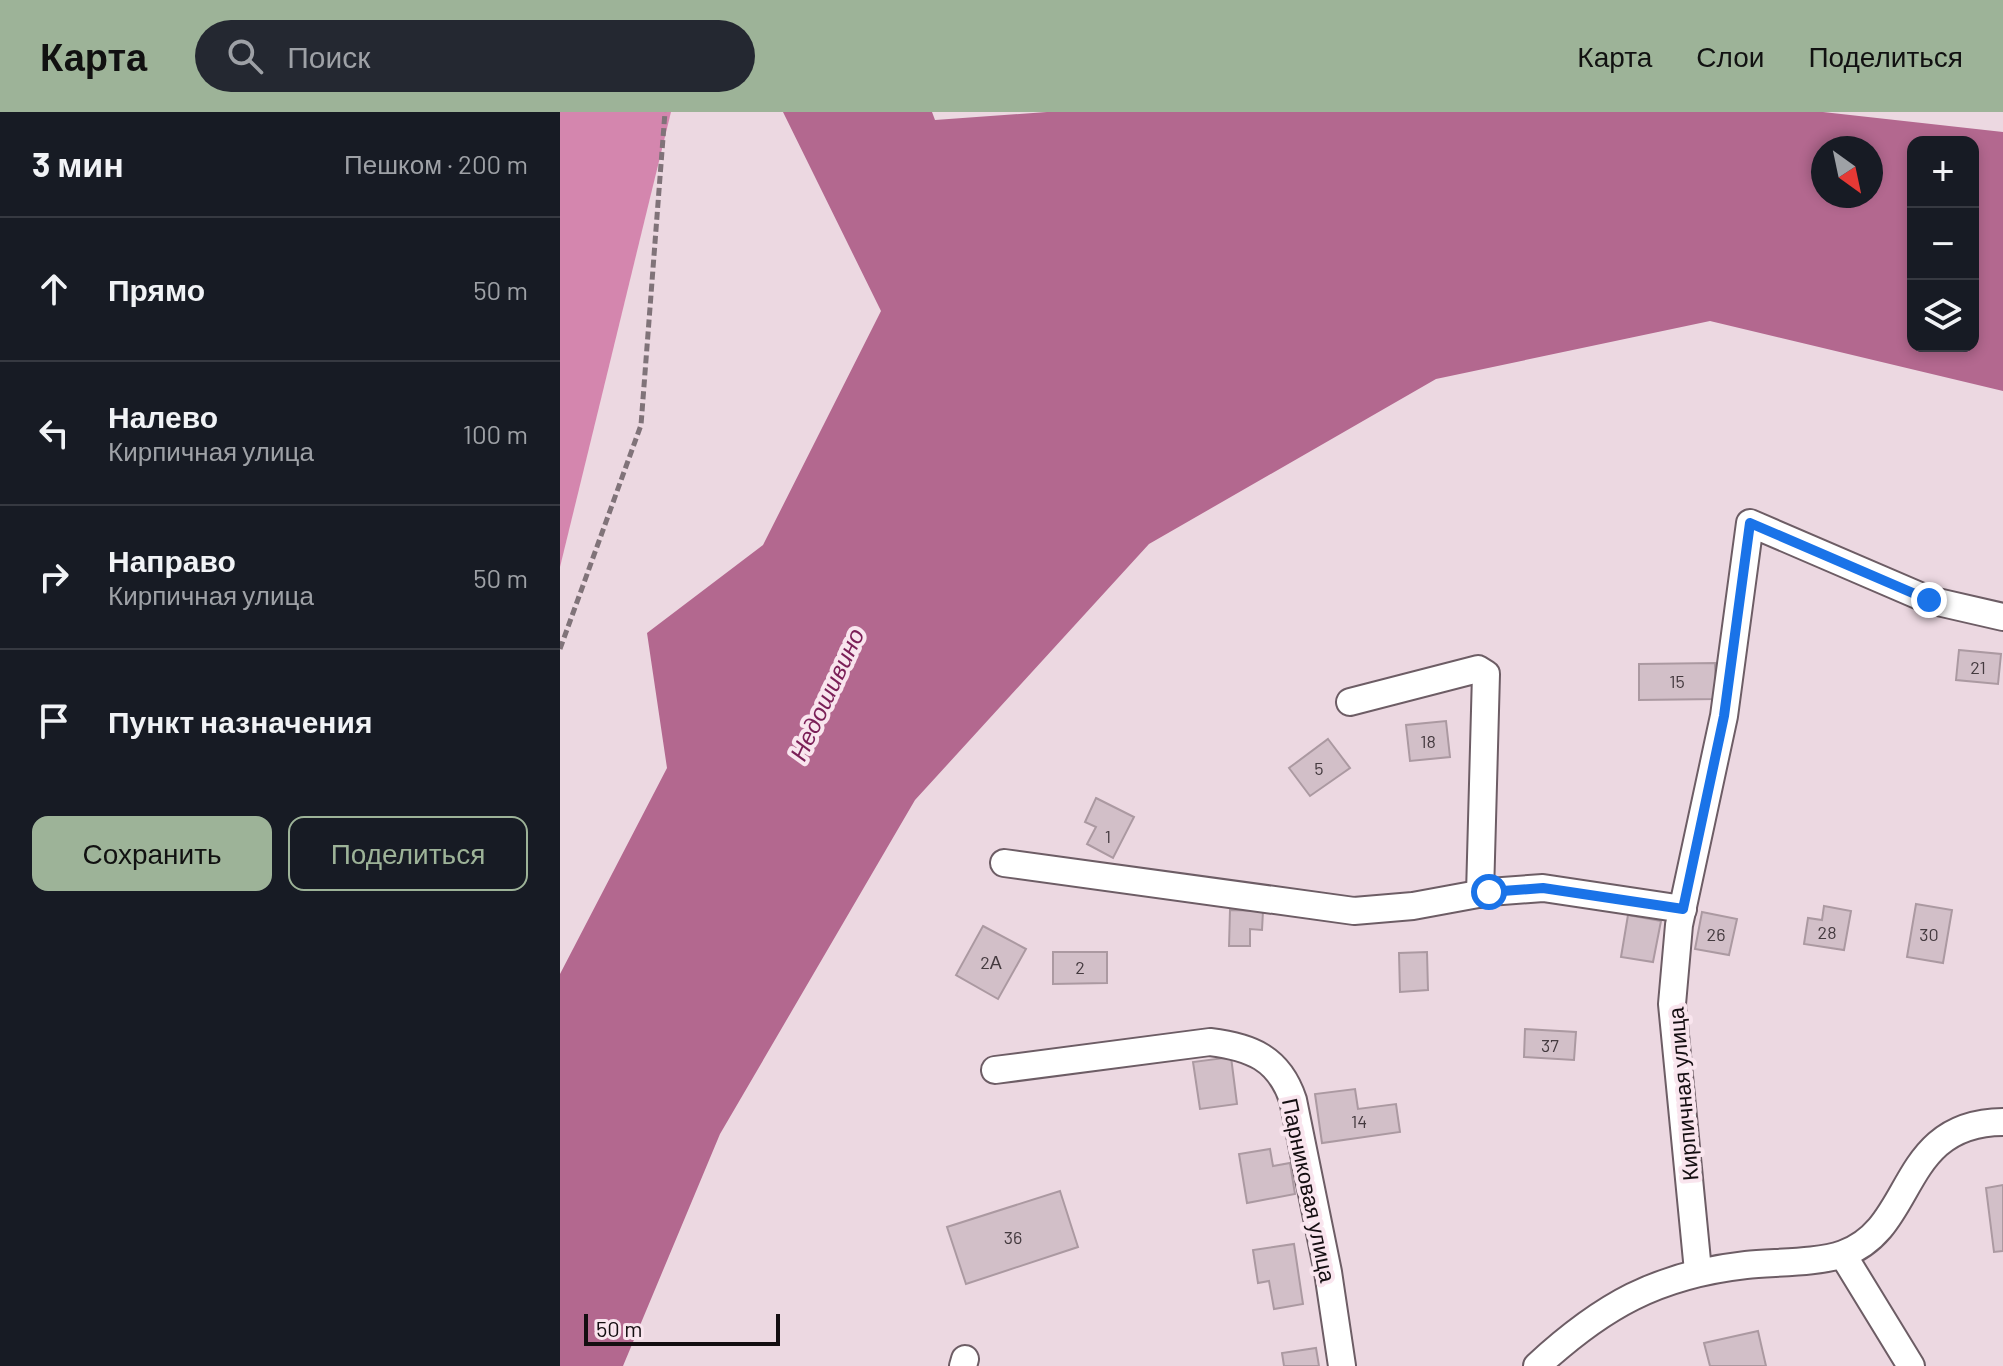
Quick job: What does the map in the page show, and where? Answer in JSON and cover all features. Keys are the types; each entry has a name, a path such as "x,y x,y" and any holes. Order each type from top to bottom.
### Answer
{"street":[{"name":"Кирпичная улица","path":"1698,1271 1672,1004 1683,909 1724,716 1750,523 1929,600 2003,617"},
{"path":"1350,702 1478,669 1486,674 1480,894"},
{"path":"1004,863 1354,911 1543,888 1683,909"},
{"name":"Парниковая улица","path":"995,1070 1210,1042 1239,1045 1273,1063 1287,1081 1293,1100 1328,1272 1342,1366"},
{"path":"1537,1366 1580,1326 1609,1307 1698,1271 1843,1255 1865,1241 1883,1222 1933,1146 1956,1130 1981,1122 2003,1122"},
{"path":"1843,1255 1911,1366"}],"path":[{"path":"560,649 641,425 665,112"}],"shaded area":[{"path":"560,112 671,112 560,567"}],"water":[{"name":"Недошивино","path":"783,112 932,112 935,120 1047,112 1823,112 2003,132 2003,391 1710,321 1436,379 1149,544 915,800 720,1134 623,1366 560,1366 560,974 667,768 647,633 763,545 881,311"}],"building":[{"path":"1959,650 2001,654 1998,684 1956,680"},
{"path":"1715,663 1716,699 1639,700 1639,664"},
{"path":"1446,721 1450,757 1410,761 1406,725"},
{"path":"1328,739 1350,768 1310,796 1289,768"},
{"path":"1096,798 1134,817 1113,858 1087,844 1096,827 1085,822"},
{"path":"1916,904 1952,910 1943,963 1907,957"},
{"path":"1824,906 1851,911 1844,950 1804,944 1808,918 1822,920"},
{"path":"1230,910 1263,911 1262,930 1250,929 1250,946 1229,946"},
{"path":"1702,912 1737,919 1729,955 1695,949"},
{"path":"1628,915 1661,921 1653,962 1621,957"},
{"path":"983,926 1026,949 998,999 956,975"},
{"path":"1053,952 1107,952 1107,983 1053,984"},
{"path":"1427,952 1428,990 1400,992 1399,953"},
{"path":"1525,1029 1576,1032 1574,1060 1524,1057"},
{"path":"1231,1057 1237,1104 1200,1109 1193,1062"},
{"path":"1355,1089 1358,1109 1396,1104 1400,1132 1322,1143 1315,1094"},
{"path":"1270,1149 1273,1166 1290,1163 1295,1194 1247,1203 1239,1154"},
{"path":"2003,1185 2003,1251 1994,1252 1986,1188"},
{"path":"1060,1191 1078,1247 966,1284 947,1227"},
{"path":"1294,1244 1303,1304 1274,1309 1269,1281 1258,1283 1253,1250"},
{"path":"1758,1331 1766,1366 1710,1366 1704,1343"},
{"path":"1316,1348 1319,1366 1284,1366 1282,1353"}],"route":[{"path":"1489,892 1543,888 1683,909 1724,716 1750,523 1929,600"}]}
